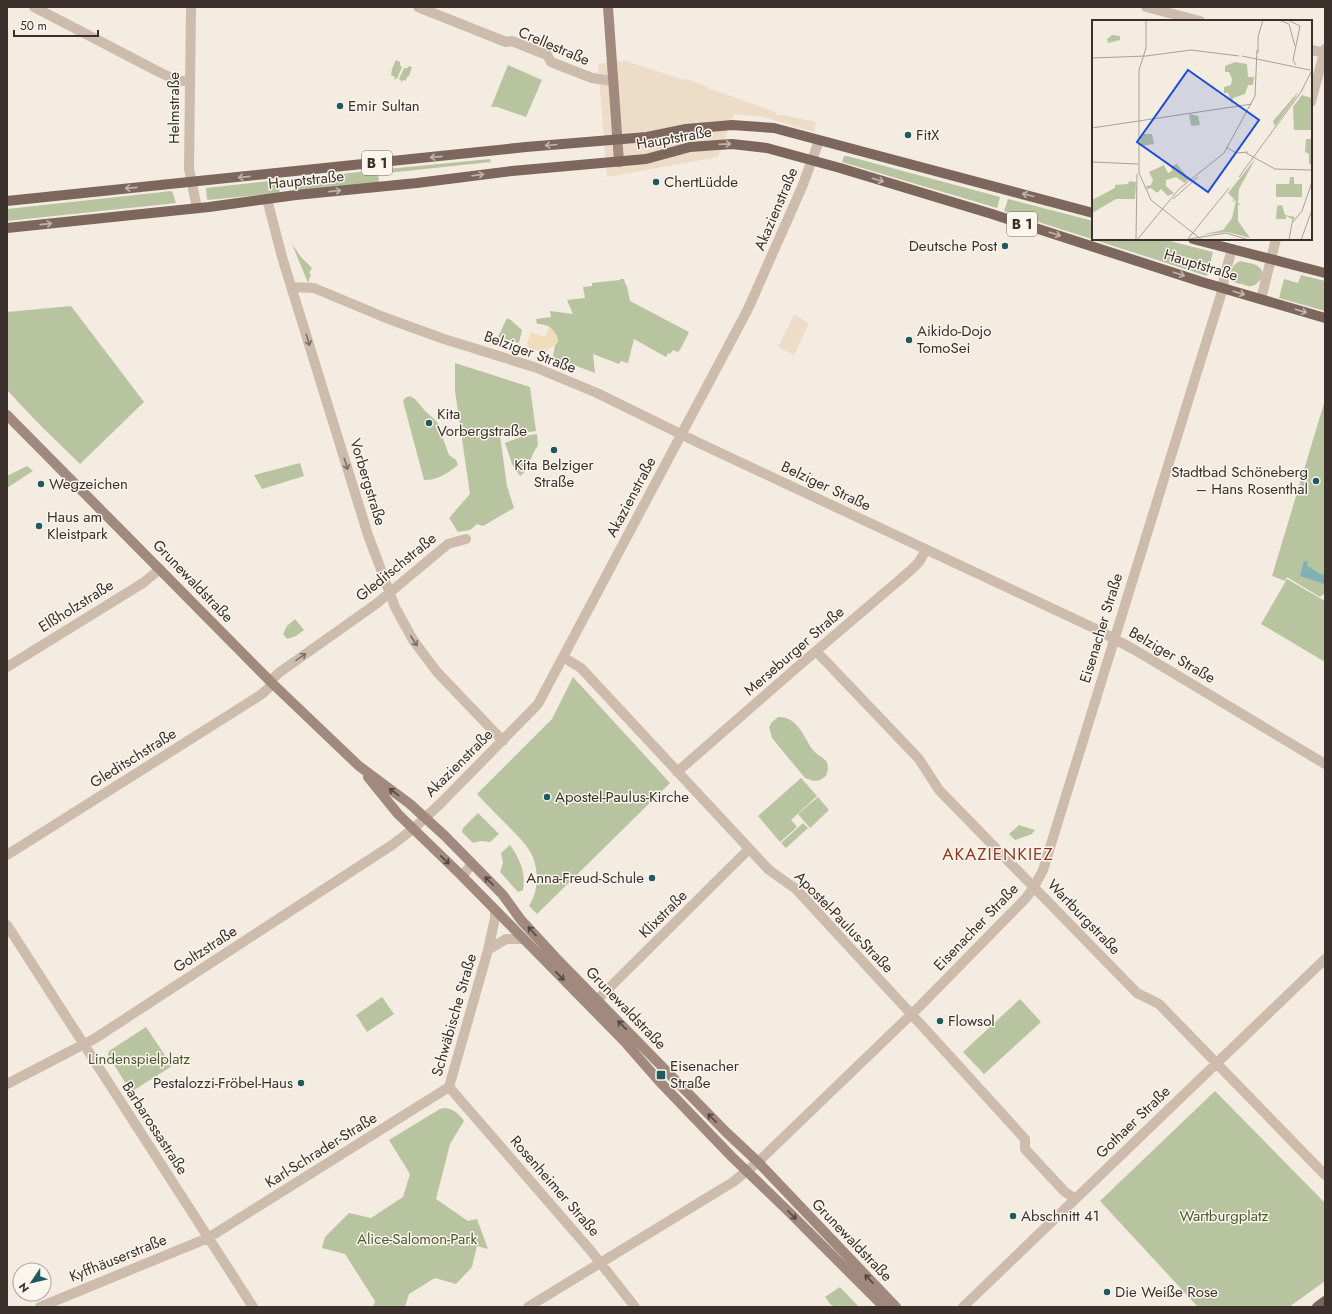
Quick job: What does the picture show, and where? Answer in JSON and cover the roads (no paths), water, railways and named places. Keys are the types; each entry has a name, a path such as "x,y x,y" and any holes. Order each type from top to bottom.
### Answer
{"main road":[{"path":"608,7 618,162"},
{"name":"Hauptstraße","path":"7,202 526,147 647,137 686,129 732,125 774,128 1092,212"},
{"name":"Hauptstraße","path":"7,228 197,208 512,171 646,159 690,147 732,144 767,148 812,160 986,212 1223,288 1325,318"},
{"name":"Hauptstraße","path":"1196,240 1325,273"},
{"name":"Grunewaldstraße","path":"7,415 272,683 359,766 410,804 503,895 521,920 556,958 726,1132 758,1162 896,1307"},
{"name":"Grunewaldstraße","path":"359,766 394,810 462,876 624,1040 659,1081 884,1307"},
{"path":"1317,1307 1325,1301"}],"street":[{"path":"34,7 159,72 178,81 189,81"},
{"name":"Helmstraße","path":"191,7 189,148 191,182 197,208"},
{"name":"Crellestraße","path":"418,7 506,42 512,40 547,55 551,62 592,78 613,81"},
{"path":"1146,7 1196,20"},
{"path":"1312,50 1325,52 1312,98"},
{"name":"Akazienstraße","path":"413,829 538,704 748,309 788,221 819,141"},
{"name":"Vorbergstraße","path":"267,199 282,257 368,535 389,593 405,626 425,657 454,691 503,740"},
{"path":"1261,299 1276,240"},
{"name":"Eisenacher Straße","path":"528,1307 733,1182 758,1162 911,1014 1026,898 1034,887 1043,870 1223,288 1224,277 1232,249"},
{"name":"Belziger Straße","path":"292,287 314,288 386,318 444,339 538,368 596,393 1096,629 1135,650 1325,764"},
{"name":"Gleditschstraße","path":"7,855 262,694 280,672 366,611 448,544 466,539"},
{"name":"Merseburger Straße","path":"677,772 911,570 919,562 926,550"},
{"name":"Elßholzstraße","path":"7,667 143,582 160,569"},
{"name":"Wartburgstraße","path":"816,651 919,759 939,790 1137,993 1159,1004 1325,1175"},
{"name":"Apostel-Paulus-Straße","path":"563,657 581,668 769,870 796,889 1025,1139 1025,1149 1064,1191 1075,1199"},
{"name":"Goltzstraße","path":"7,1084 84,1045 392,845 413,829"},
{"name":"Klixstraße","path":"597,1000 749,849"},
{"path":"462,876 472,864"},
{"name":"Schwäbische Straße","path":"449,1088 488,950 495,918 495,910"},
{"name":"Barbarossastraße","path":"7,925 253,1307"},
{"name":"Schwäbische Straße","path":"488,950 506,939 524,939"},
{"name":"Gothaer Straße","path":"963,1307 1325,959"},
{"name":"Karl-Schrader-Straße","path":"208,1238 449,1088"},
{"name":"Rosenheimer Straße","path":"449,1088 601,1262 635,1307"},
{"name":"Kyffhäuserstraße","path":"40,1307 208,1238"}],"water":[{"path":"1304,561 1308,562 1307,566 1322,575 1325,572 1325,584 1300,576"}],"place":[{"name":"Emir Sultan","path":"340,106"},
{"name":"FitX","path":"908,135"},
{"name":"ChertLüdde","path":"656,182"},
{"name":"Deutsche Post","path":"1005,246"},
{"name":"Aikido-Dojo TomoSei","path":"909,340"},
{"name":"Kita Vorbergstraße","path":"429,423"},
{"name":"Kita Belziger Straße","path":"554,450"},
{"name":"Stadtbad Schöneberg – Hans Rosenthal","path":"1316,481"},
{"name":"Wegzeichen","path":"41,484"},
{"name":"Haus am Kleistpark","path":"39,526"},
{"name":"Apostel-Paulus-Kirche","path":"547,797"},
{"name":"Anna-Freud-Schule","path":"652,878"},
{"name":"Flowsol","path":"940,1021"},
{"name":"Eisenacher Straße","path":"661,1075"},
{"name":"Pestalozzi-Fröbel-Haus","path":"301,1083"},
{"name":"Abschnitt 41","path":"1013,1216"},
{"name":"Die Weiße Rose","path":"1107,1292"}],"district":[{"name":"AKAZIENKIEZ","path":"998,854"}],"park label":[{"name":"Lindenspielplatz","path":"139,1059"},
{"name":"Wartburgplatz","path":"1224,1216"},
{"name":"Alice-Salomon-Park","path":"417,1239"}]}
